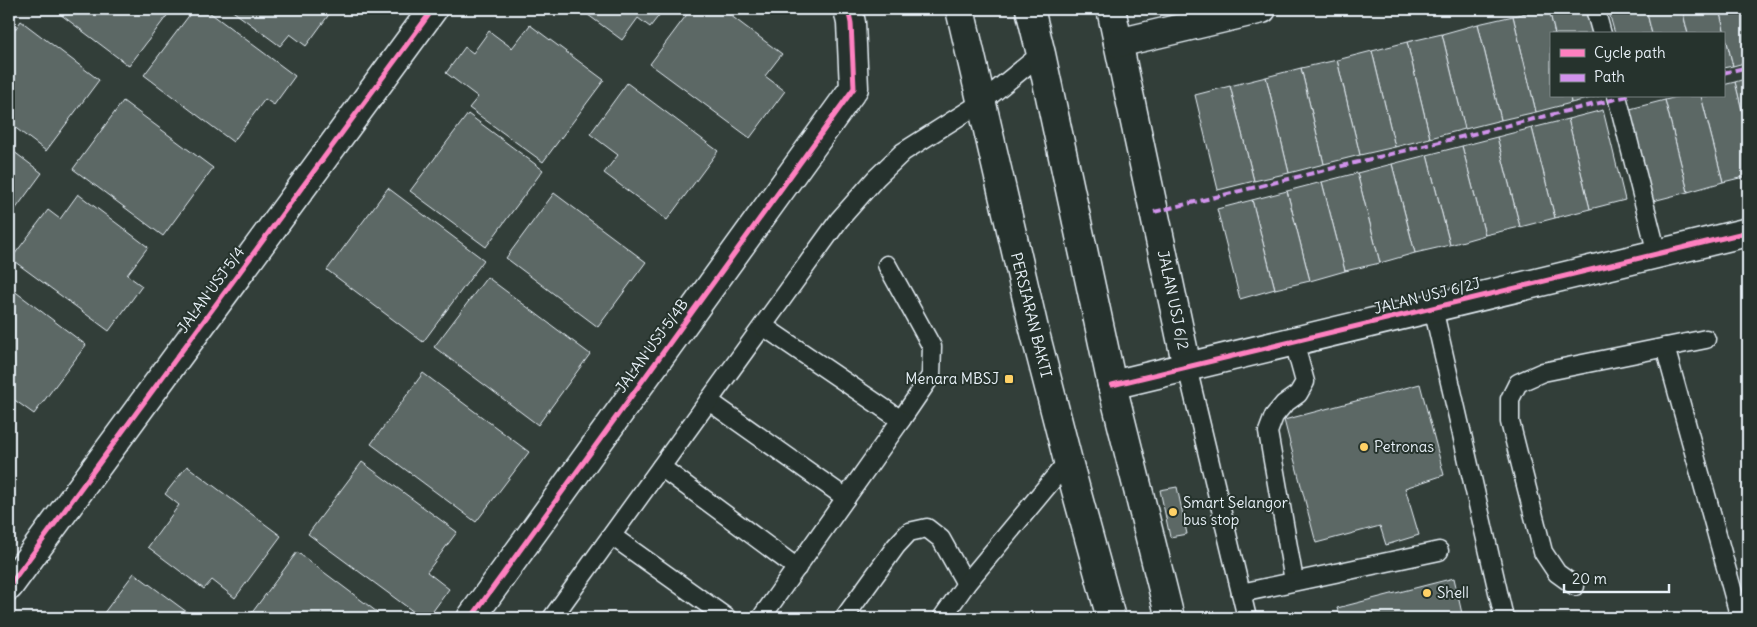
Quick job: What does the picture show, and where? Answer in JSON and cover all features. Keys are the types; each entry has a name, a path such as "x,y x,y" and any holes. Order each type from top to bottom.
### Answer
{"street":[{"name":"JALAN USJ 5/4","path":"9,586 433,9"},
{"name":"JALAN USJ 5/4B","path":"471,618 854,88 851,23 848,9"},
{"name":"PERSIARAN BAKTI","path":"960,9 1034,329 1111,618"},
{"path":"1030,9 1112,385 1170,618"},
{"name":"JALAN USJ 6/2","path":"1111,9 1187,367"},
{"path":"1118,42 1262,9"},
{"name":"JALAN USJ 6/2J","path":"1112,385 1748,232"}],"lane":[{"path":"1596,9 1602,32"},
{"path":"560,616 612,536 839,220 876,178 903,152 982,102 1041,54"},
{"path":"1618,98 1657,254"},
{"path":"761,618 931,376 932,348 887,265"},
{"path":"1433,308 1504,618"},
{"path":"763,326 901,420"},
{"path":"1575,586 1557,573 1543,552 1510,422 1510,399 1518,383 1543,372 1706,339"},
{"path":"1294,342 1305,382 1298,394 1284,404 1274,416 1268,432 1294,581"},
{"path":"1665,347 1740,618"},
{"name":"JALAN USJ 6/2","path":"1187,367 1247,618"},
{"path":"709,401 846,498"},
{"path":"942,618 966,584 1068,461"},
{"path":"661,468 797,568"},
{"path":"844,618 896,546 909,532 927,528 941,539 966,584"},
{"path":"612,536 727,618"},
{"path":"1241,593 1439,551"}],"building":[{"path":"65,9 172,9 129,66 60,14"},
{"path":"194,9 205,9 295,76 274,105 265,99 233,142 144,75"},
{"path":"230,9 333,9 306,46 290,34 280,46"},
{"path":"580,9 664,9 650,27 638,18 622,40"},
{"path":"691,9 722,9 782,54 765,76 785,91 750,138 650,64"},
{"path":"1549,9 1555,32 1550,32 1550,98 1570,98 1571,103 1536,112 1513,16"},
{"path":"1549,9 1586,9 1592,32 1555,32"},
{"path":"1608,9 1646,9 1652,32 1614,32"},
{"path":"1646,9 1682,9 1688,32 1652,32"},
{"path":"1682,9 1719,9 1733,66 1724,68 1724,32 1688,32"},
{"path":"1719,9 1748,9 1748,62 1733,66"},
{"path":"1513,16 1536,112 1501,120 1478,24"},
{"path":"21,21 99,80 46,151 9,123 9,38"},
{"path":"1478,24 1501,120 1465,129 1442,34"},
{"path":"530,25 604,80 543,162 469,108 478,97 446,73 465,47 473,53 489,31 512,48"},
{"path":"1442,34 1465,129 1430,138 1407,42"},
{"path":"1407,42 1430,138 1395,147 1372,51"},
{"path":"1372,51 1395,147 1360,155 1337,60"},
{"path":"1337,60 1360,155 1324,164 1301,68"},
{"path":"1301,68 1324,164 1289,173 1266,77"},
{"path":"1266,77 1289,173 1254,181 1230,86"},
{"path":"1748,78 1748,135 1735,82"},
{"path":"1735,82 1748,135 1748,176 1723,182 1702,98 1724,98 1724,85"},
{"path":"627,83 718,151 667,220 604,173 618,155 590,134"},
{"path":"1230,86 1254,181 1218,190 1195,95"},
{"path":"1570,98 1591,98 1571,103"},
{"path":"1672,98 1702,98 1723,182 1688,192 1665,100"},
{"path":"1665,100 1688,192 1653,201 1630,109"},
{"path":"123,101 213,168 163,236 73,169"},
{"path":"1603,110 1625,200 1590,209 1568,119"},
{"path":"468,114 543,170 486,247 410,191"},
{"path":"1568,119 1590,209 1555,218 1532,128"},
{"path":"1532,128 1555,218 1520,227 1497,137"},
{"path":"1497,137 1520,227 1485,235 1462,146"},
{"path":"1462,146 1485,235 1450,245 1427,155"},
{"path":"9,148 42,173 9,218"},
{"path":"1427,155 1450,245 1415,253 1392,164"},
{"path":"1392,164 1415,253 1380,263 1357,173"},
{"path":"1357,173 1380,263 1345,271 1322,182"},
{"path":"1322,182 1345,271 1310,281 1287,191"},
{"path":"388,188 484,260 423,342 327,270"},
{"path":"1287,191 1310,281 1275,289 1252,200"},
{"path":"554,193 646,262 598,327 506,258"},
{"path":"78,194 148,247 127,275 142,286 109,331 11,259 48,210 60,219"},
{"path":"1252,200 1275,289 1240,299 1217,209"},
{"path":"487,277 590,354 538,425 434,347"},
{"path":"9,287 86,345 34,414 9,396"},
{"path":"423,373 529,452 476,522 371,444"},
{"name":"Petronas","path":"1420,384 1444,475 1405,488 1419,535 1386,545 1380,526 1316,543 1284,420"},
{"path":"362,462 457,532 427,572 449,589 428,618 422,618 308,534"},
{"path":"187,466 281,536 235,598 212,580 204,589 148,547 179,505 165,494"},
{"name":"Smart Selangor bus stop","path":"1177,487 1187,534 1170,537 1160,490"},
{"path":"297,552 377,612 373,618 248,618"},
{"path":"134,573 195,618 100,618"},
{"name":"Shell","path":"1454,578 1463,618 1340,618 1337,608"}],"marked path":[{"path":"1724,73 1748,67"},
{"path":"1154,212 1620,98"}],"cycle path":[{"path":"9,586 433,9"},
{"path":"471,618 854,88 851,23 848,9"},
{"path":"1112,385 1748,232"}],"place":[{"name":"Menara MBSJ","path":"1009,379"},
{"name":"Petronas","path":"1364,447"},
{"name":"Smart Selangor bus stop","path":"1173,512"},
{"name":"Shell","path":"1427,593"}]}
